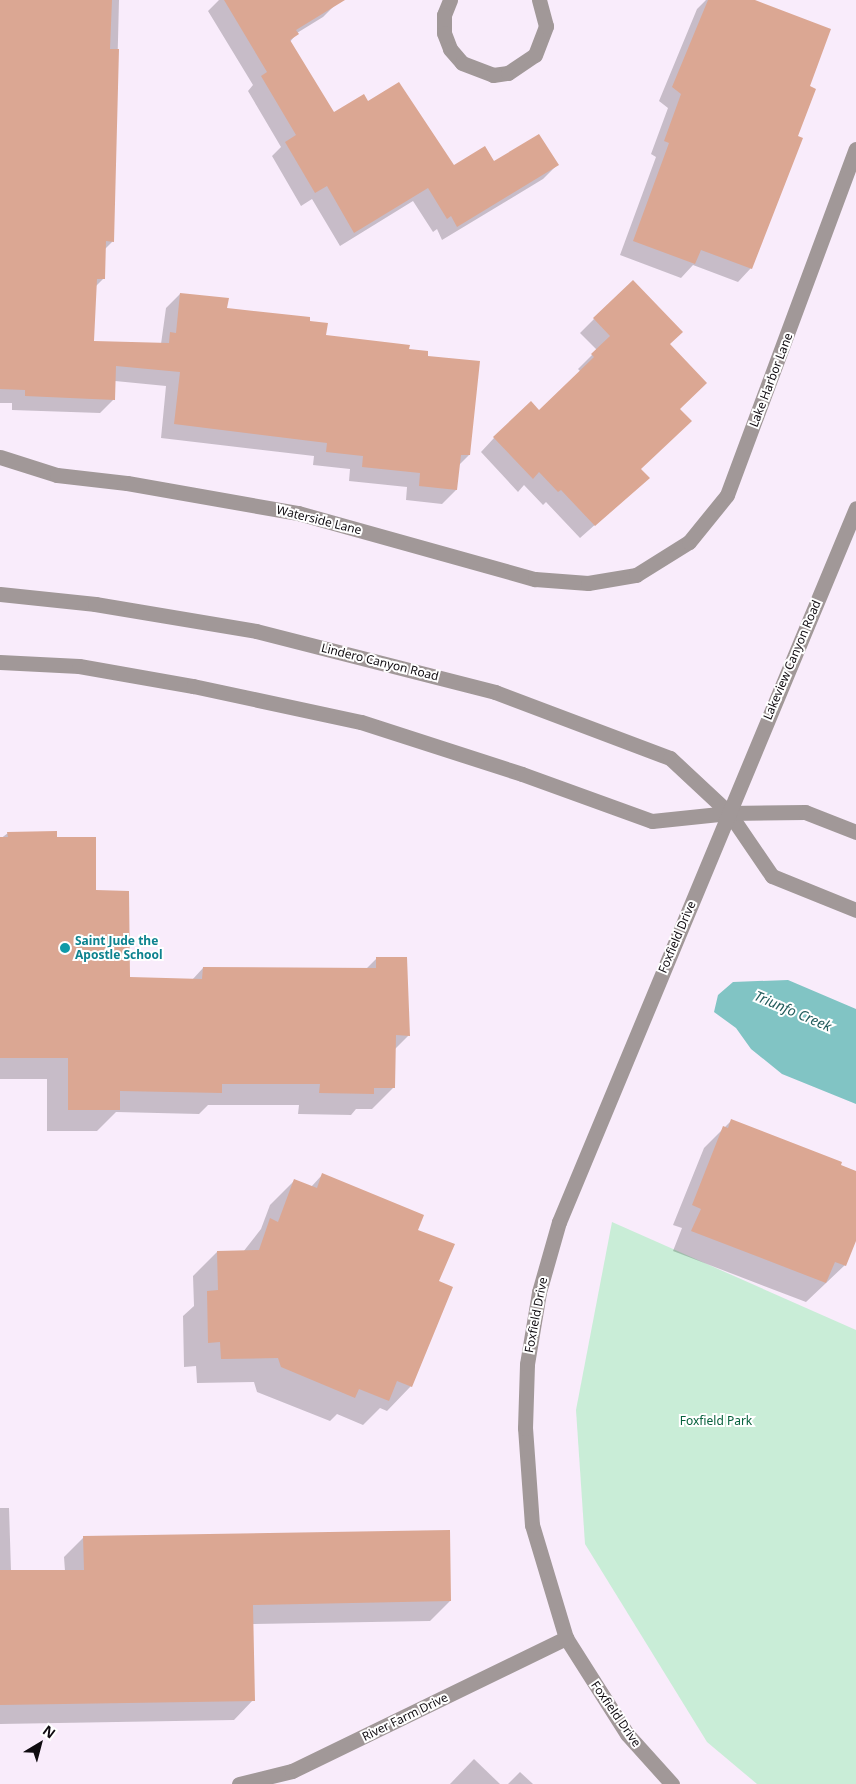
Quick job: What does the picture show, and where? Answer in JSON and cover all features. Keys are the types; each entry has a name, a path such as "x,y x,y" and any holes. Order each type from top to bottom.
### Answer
{"street":[{"path":"450,0 444,15 444,32 450,49 462,63 477,72 493,75 508,73 535,55 546,26 539,0"},
{"name":"Lake Harbor Lane","path":"636,575 689,542 727,495 856,149"},
{"name":"Waterside Lane","path":"0,457 57,475 127,483 298,514 535,579 588,583 636,575"},
{"name":"Lakeview Canyon Road","path":"729,813 856,508"},
{"name":"Lindero Canyon Road","path":"0,594 95,604 256,631 495,692 670,758 729,813 772,876 856,910"},
{"path":"0,662 79,666 193,686 361,722 522,774 652,821 729,813 805,812 856,832"},
{"name":"Foxfield Drive","path":"672,1784 627,1734 566,1638 532,1525 525,1428 527,1364 539,1292 559,1222 729,813"},
{"name":"River Farm Drive","path":"239,1784 292,1772 566,1638"}],"green space":[{"name":"Foxfield Park","path":"612,1222 856,1330 856,1784 757,1784 707,1742 585,1544 576,1410"}],"water":[{"name":"Triunfo Creek","path":"788,980 856,1009 856,1104 782,1074 751,1049 736,1028 714,1012 718,995 733,982"}],"building":[{"path":"0,0 112,0 110,49 119,49 114,242 106,241 105,279 97,279 94,341 169,343 170,332 176,333 180,293 229,298 227,308 310,317 310,321 328,323 326,335 410,345 409,349 428,351 428,356 480,361 470,455 461,455 457,490 419,486 420,473 362,467 363,456 326,452 327,443 174,424 180,372 116,366 115,400 25,396 25,390 0,389"},
{"path":"224,0 345,0 296,30 299,34 290,40 334,112 364,94 368,101 399,82 454,165 485,146 494,161 539,134 559,165 457,227 451,216 447,219 428,188 354,233 327,186 315,193 285,142 296,135 261,76 267,72"},
{"path":"708,0 755,0 831,29 810,86 816,89 798,136 803,138 752,269 701,250 695,264 633,241 669,143 664,141 681,94 672,87"},
{"path":"633,280 683,332 670,344 707,383 680,409 692,421 641,469 650,478 595,526 561,490 558,492 539,472 533,479 493,437 531,401 539,410 594,357 591,354 610,336 593,318"},
{"path":"57,831 57,837 96,837 96,890 129,891 130,977 202,979 203,967 376,968 376,957 407,957 410,1036 396,1035 395,1088 374,1088 374,1094 319,1093 320,1084 222,1084 222,1093 120,1091 120,1110 68,1110 68,1058 0,1058 0,837 8,837 7,832"},
{"path":"731,1119 842,1162 841,1165 856,1171 856,1241 846,1266 835,1262 826,1283 691,1231 701,1209 692,1205 723,1126 728,1128"},
{"path":"322,1173 424,1215 418,1230 455,1244 439,1281 453,1287 412,1387 397,1381 389,1401 359,1389 355,1398 281,1367 278,1358 221,1359 220,1342 208,1343 207,1291 218,1290 217,1251 259,1250 270,1218 278,1222 294,1179 317,1188"},
{"path":"450,1530 451,1601 253,1605 255,1701 0,1705 0,1570 84,1570 83,1536"}],"place":[{"name":"Saint Jude the Apostle School","path":"65,948"}]}
